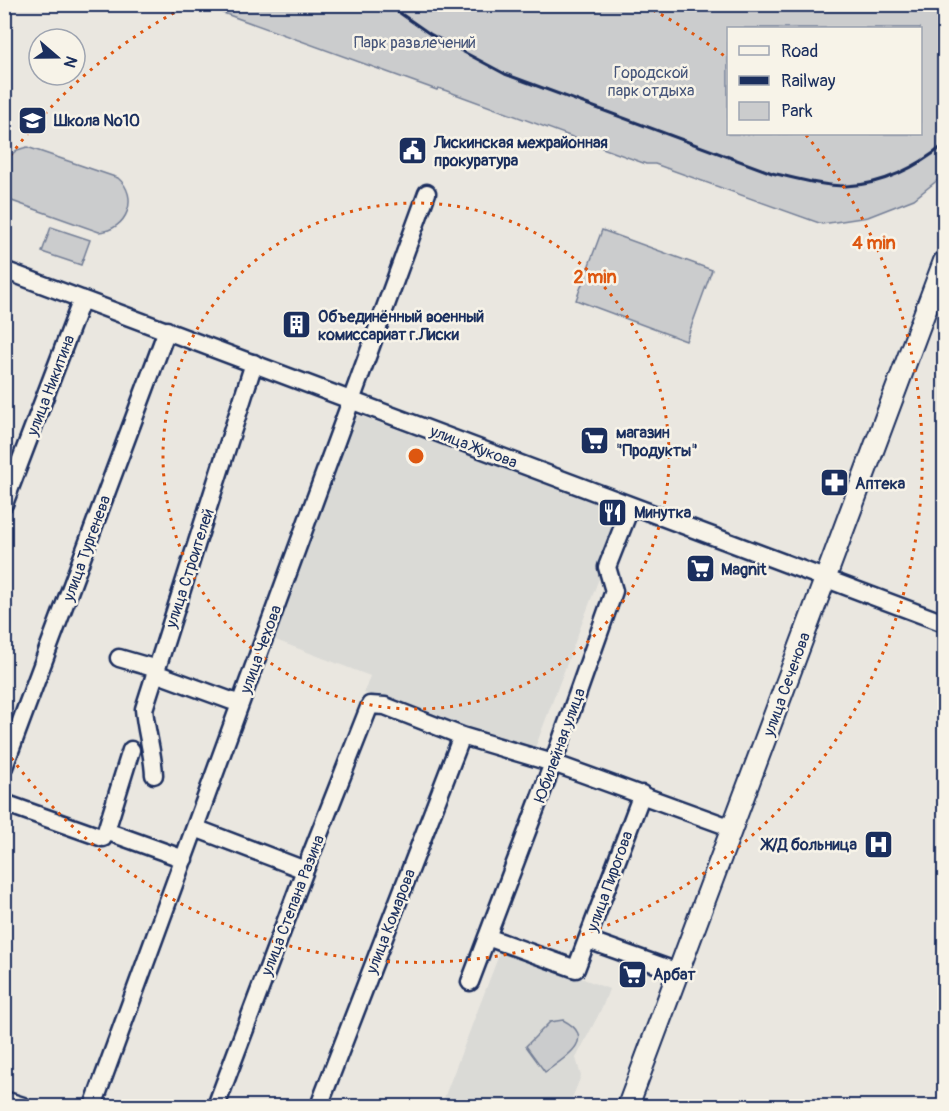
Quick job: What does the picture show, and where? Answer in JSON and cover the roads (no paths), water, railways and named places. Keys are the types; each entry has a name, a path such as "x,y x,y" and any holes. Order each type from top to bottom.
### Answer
{"main road":[{"name":"улица Сеченова","path":"628,1107 945,261"}],"street":[{"name":"улица Чехова","path":"93,1107 427,193"},
{"name":"улица Жукова","path":"4,270 351,399 825,580 945,623"},
{"name":"улица Никитина","path":"4,504 82,299"},
{"name":"улица Тургенева","path":"5,766 167,330"},
{"name":"улица Строителей","path":"154,775 153,753 147,735 144,709 254,363"},
{"name":"Юбилейная улица","path":"470,982 553,763 614,591 608,567 631,506"},
{"path":"119,658 240,704"},
{"name":"улица Степана Разина","path":"216,1107 304,870 370,705 385,706 462,736"},
{"path":"462,736 553,763 732,828"},
{"name":"улица Комарова","path":"319,1107 462,736"},
{"path":"4,803 103,838 131,750"},
{"name":"улица Пирогова","path":"487,936 576,969 642,794"},
{"path":"195,828 304,870"},
{"path":"106,831 184,859"},
{"path":"588,940 678,972"},
{"path":"4,1100 23,1107"}],"railway":[{"path":"387,4 430,34 505,74 772,173 827,185 859,185 886,178 911,167 944,145"}],"place":[{"name":"Школа №10","path":"33,120"},
{"name":"Лискинская межрайонная прокуратура","path":"413,151"},
{"name":"Объединённый военный комиссариат г.Лиски","path":"297,325"},
{"name":"магазин \"Продукты\"","path":"595,441"},
{"name":"Аптека","path":"834,483"},
{"name":"Минутка","path":"613,512"},
{"name":"Magnit","path":"700,569"},
{"name":"Ж/Д больница","path":"878,844"},
{"name":"Арбат","path":"632,974"}],"park label":[{"name":"Парк развлечений","path":"415,42"},
{"name":"Городской парк отдыха","path":"651,81"}]}
